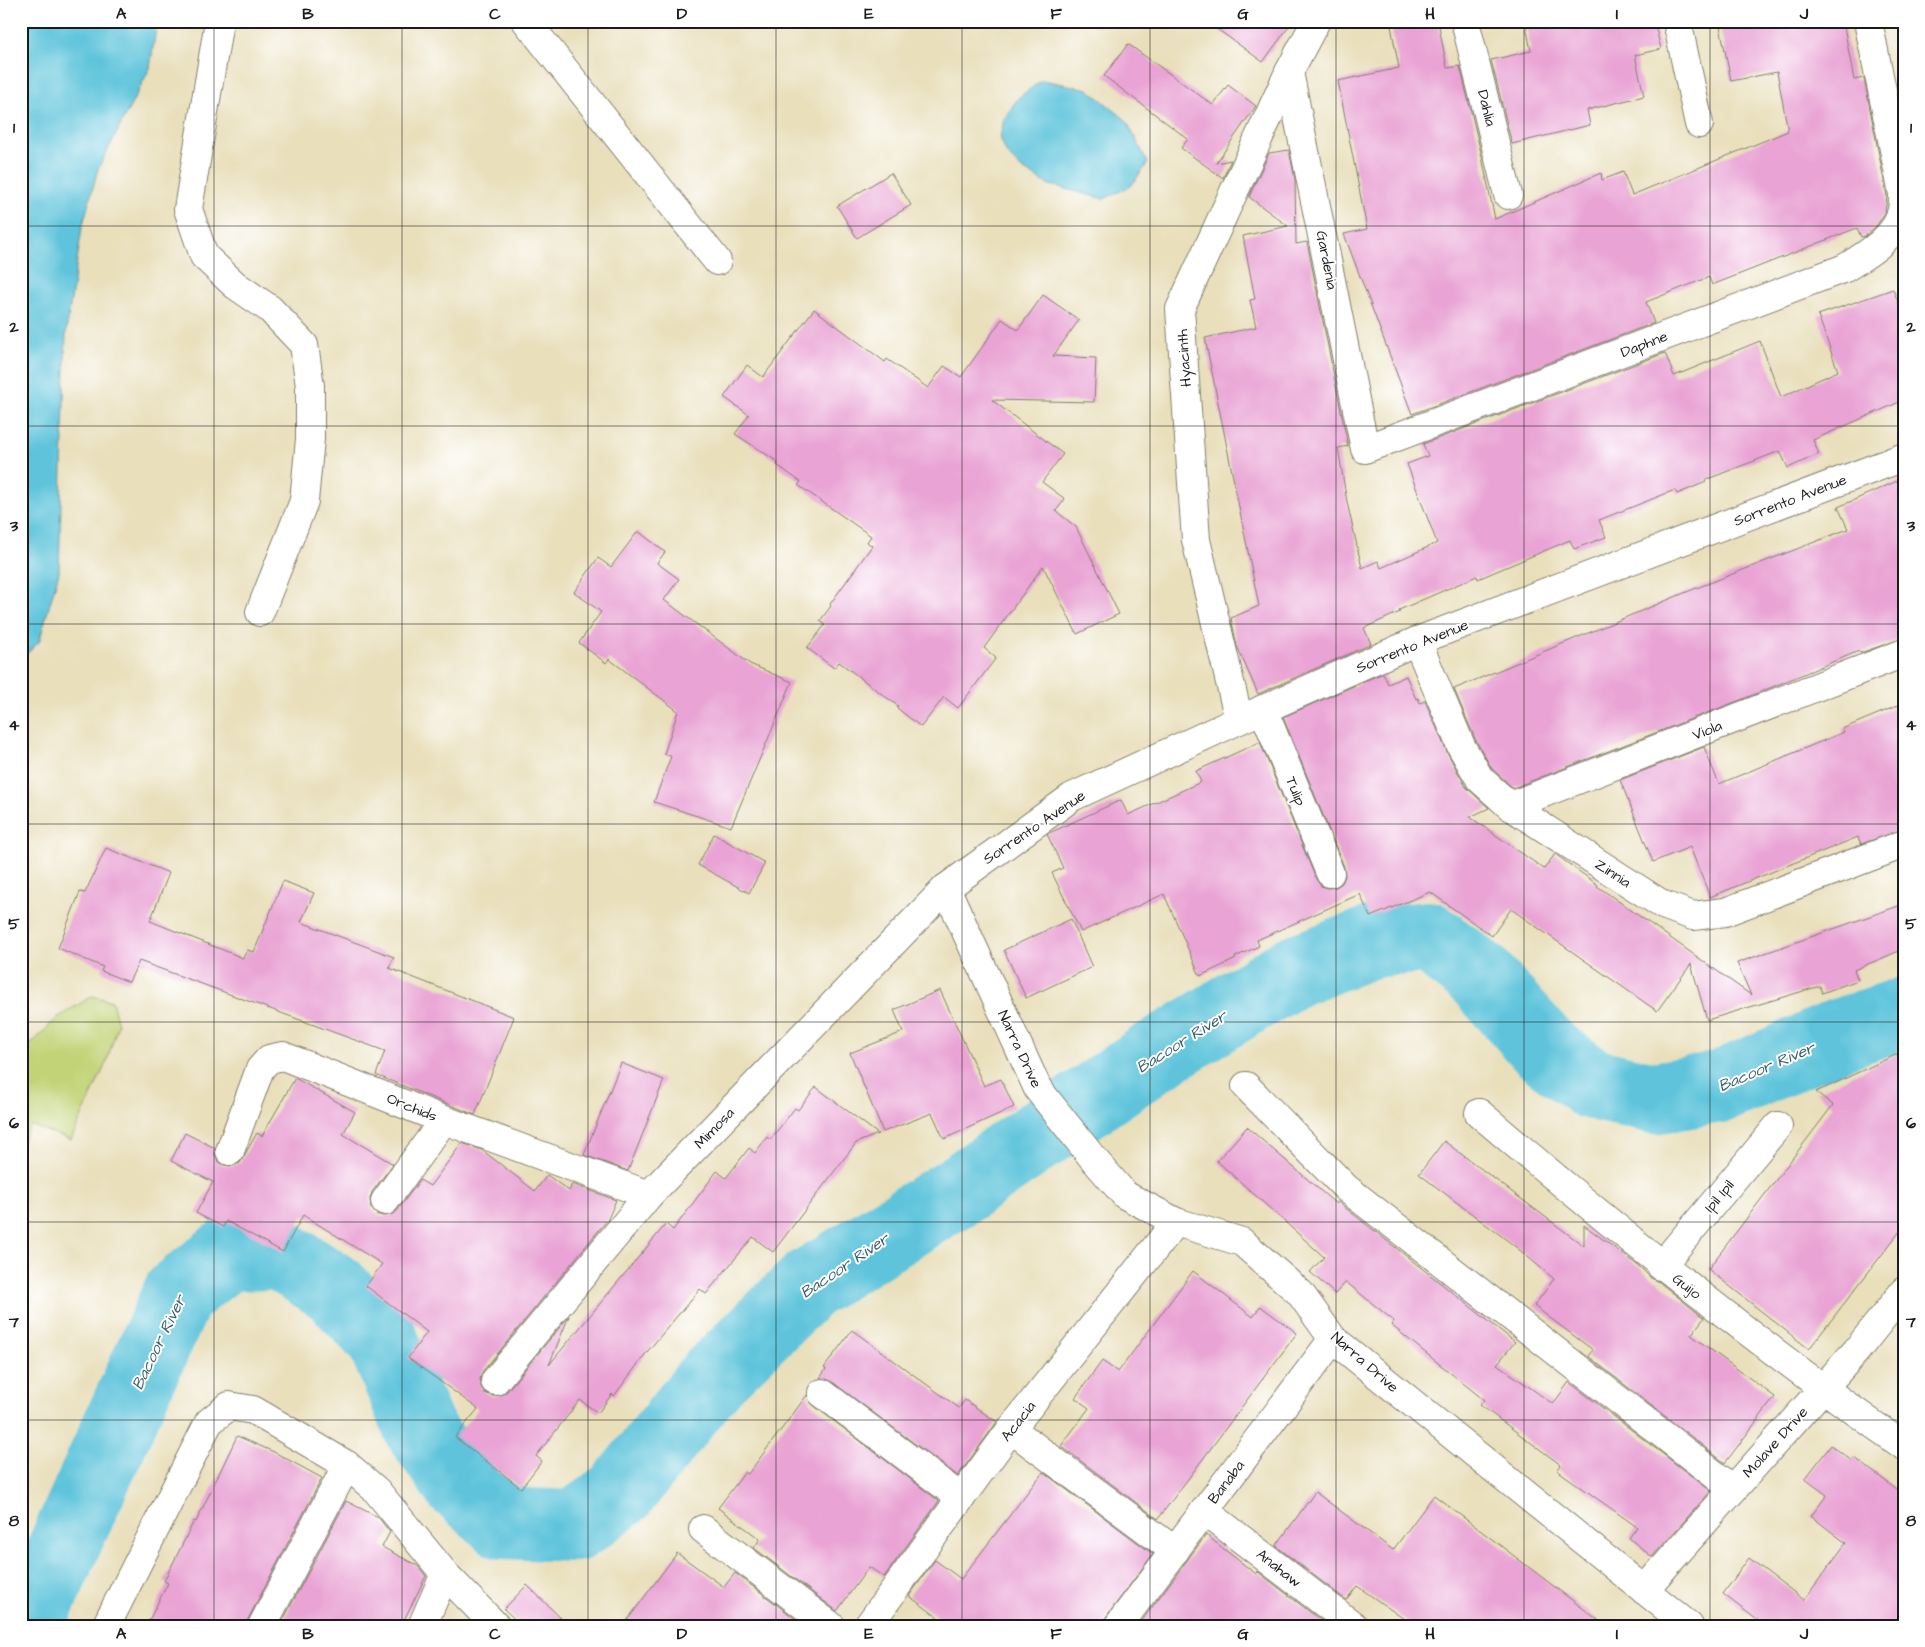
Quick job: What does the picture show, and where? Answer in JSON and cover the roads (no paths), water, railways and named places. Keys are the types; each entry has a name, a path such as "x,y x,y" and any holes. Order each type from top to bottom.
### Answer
{"street":[{"path":"219,21 188,209 204,256 235,285 270,309 304,345 310,386 310,439 304,501 260,612"},
{"path":"526,21 717,261"},
{"name":"Hyacinth","path":"1251,715 1196,540 1180,309 1289,72 1316,21"},
{"name":"Dahlia","path":"1465,21 1508,195"},
{"path":"1677,21 1699,124"},
{"name":"Daphne","path":"1365,449 1845,268 1869,253 1891,232 1902,212 1903,194 1868,21"},
{"name":"Gardenia","path":"1289,72 1365,449"},
{"name":"Sorrento Avenue","path":"946,888 1072,797 1251,715 1417,642 1904,457"},
{"name":"Zinnia","path":"1417,642 1461,746 1480,779 1510,806 1663,905 1692,916 1725,912 1904,844"},
{"name":"Viola","path":"1510,806 1904,653"},
{"name":"Tulip","path":"1251,715 1330,872"},
{"name":"Narra Drive","path":"946,888 1038,1089 1125,1195 1176,1222 1242,1242 1300,1293 1333,1338 1689,1626"},
{"name":"Mimosa","path":"495,1381 649,1196 946,888"},
{"name":"Orchids","path":"230,1151 260,1069 270,1059 283,1056 444,1120 649,1196"},
{"path":"1246,1086 1346,1188 1733,1489"},
{"name":"Guijo","path":"1479,1113 1661,1266 1822,1389 1904,1446"},
{"path":"385,1201 444,1120"},
{"name":"Ipil Ipil","path":"1661,1266 1778,1126"},
{"name":"Acacia","path":"868,1626 1011,1429 1176,1222"},
{"name":"Molave Drive","path":"1644,1590 1856,1351 1904,1290"},
{"name":"Banaba","path":"1118,1626 1333,1338"},
{"path":"822,1393 961,1498"},
{"path":"106,1626 209,1422 229,1406 253,1410 347,1465 376,1490 444,1574 496,1626"},
{"path":"1011,1429 1175,1550"},
{"path":"262,1626 347,1465"},
{"name":"Anahaw","path":"1205,1511 1354,1626"},
{"path":"703,1529 831,1626"},
{"path":"422,1626 444,1574"}],"water":[{"path":"21,21 157,21 150,68 98,169 82,228 66,332 59,572 39,642 21,659"},
{"path":"1042,80 1088,89 1126,120 1148,163 1131,186 1104,199 1047,184 1021,168 1007,154 1000,138 1004,119 1018,98"}],"waterway":[{"name":"Bacoor River","path":"28,1626 178,1294 226,1255 279,1254 335,1289 382,1339 418,1426 458,1484 503,1523 575,1526 621,1492 713,1377 809,1284 958,1191 1156,1055 1294,971 1372,942 1428,937 1479,975 1547,1051 1592,1084 1654,1098 1720,1087 1841,1034 1904,1013"}]}
